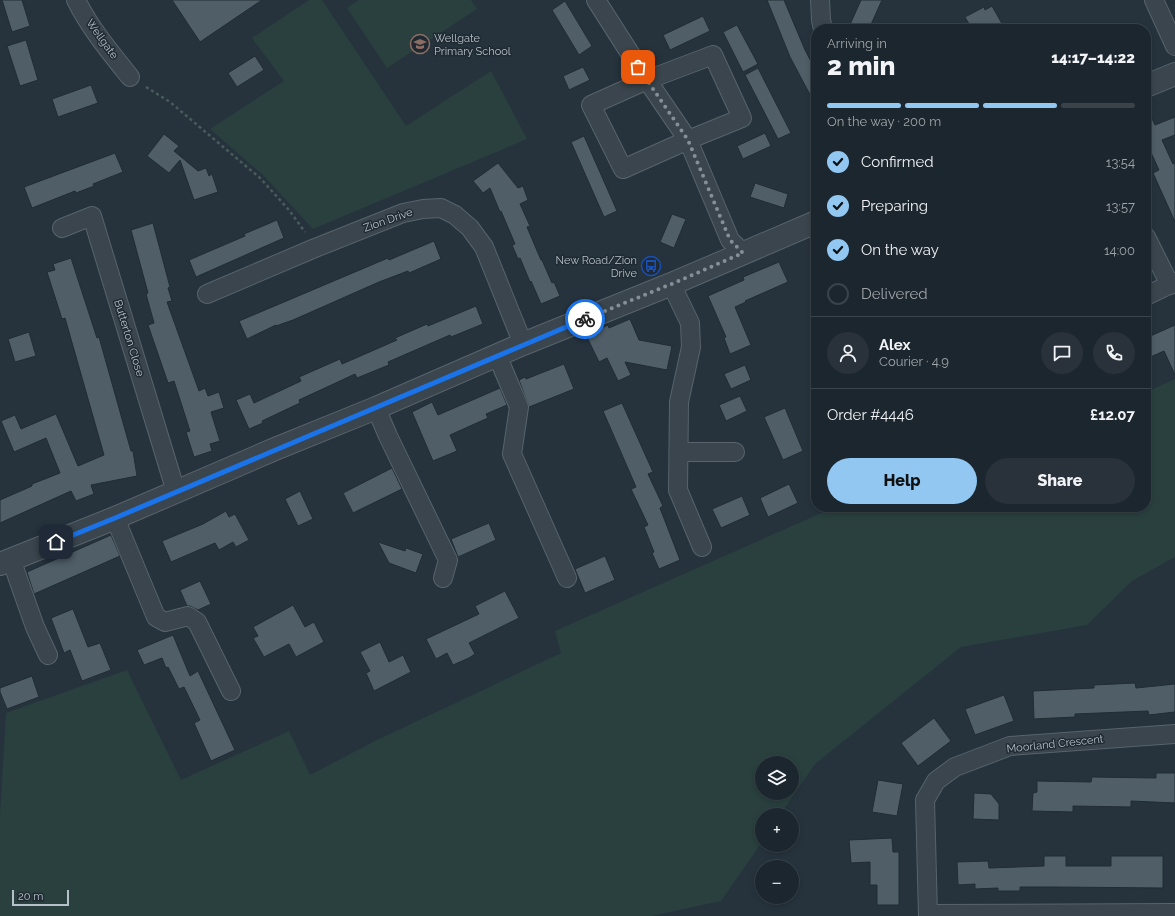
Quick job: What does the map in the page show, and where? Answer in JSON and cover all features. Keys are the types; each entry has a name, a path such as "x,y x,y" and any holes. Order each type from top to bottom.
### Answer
{"street":[{"name":"Wellgate","path":"76,0 98,37 130,77"},
{"path":"596,0 647,80 688,140 730,240 743,253"},
{"path":"820,0 822,24"},
{"path":"1154,0 1175,46"},
{"path":"713,55 742,118 623,169 591,105 647,80 713,55"},
{"path":"1151,84 1175,74"},
{"name":"Zion Drive","path":"207,294 315,248 403,213 423,209 441,208 455,215 470,228 484,247 523,344"},
{"name":"Butterton Close","path":"62,228 92,216 176,492"},
{"path":"48,655 6,562 115,518 376,408 523,344 674,283 743,253 811,229"},
{"path":"1151,246 1172,284 1151,294"},
{"path":"674,283 675,292 690,323 691,339 691,347 679,402 678,490 702,547"},
{"path":"497,356 519,407 512,454 567,578"},
{"path":"376,408 448,560 443,578"},
{"path":"679,452 735,452"},
{"path":"115,518 156,617 165,622 188,616 197,622 231,691"},
{"name":"Moorland Crescent","path":"928,915 925,800 936,781 955,767 1010,746 1175,734"},
{"path":"928,915 1175,913"}],"path":[{"path":"130,77 170,102 260,178 289,210 315,248"}],"green space":[{"path":"309,0 322,0 406,126 491,71 527,139 313,229 263,175 210,129 284,81 252,38"},
{"path":"359,0 471,0 477,9 387,68 347,8"},
{"path":"1175,379 1175,557 1132,581 1087,625 961,647 815,764 799,787 799,756 755,756 755,800 790,800 785,808 755,808 755,852 721,901 652,916 0,916 0,815 6,713 127,670 181,780 289,731 310,775 375,741 561,653 555,631 824,512 1151,512 1151,390"}],"building":[{"path":"2,0 22,0 30,26 12,32"},
{"path":"172,0 262,0 200,42"},
{"path":"767,0 784,0 811,61 811,97 790,57"},
{"path":"861,0 882,0 871,24 850,24"},
{"path":"565,1 592,46 579,55 552,10"},
{"path":"992,6 1002,24 969,24 965,17 984,7 985,10"},
{"path":"703,16 710,31 670,50 663,35"},
{"path":"737,25 758,64 743,72 723,32"},
{"path":"26,40 38,80 20,86 7,46"},
{"path":"255,56 264,70 237,87 228,73"},
{"path":"583,67 590,80 569,90 563,76"},
{"path":"758,68 791,133 778,139 745,75"},
{"path":"91,85 98,103 58,117 52,99"},
{"path":"1151,116 1155,125 1175,117 1175,135 1162,140 1173,164 1175,163 1175,222 1153,173 1159,170 1151,153"},
{"path":"765,133 771,146 743,159 737,146"},
{"path":"164,134 179,146 174,151 198,171 206,168 209,176 212,174 218,192 194,200 180,160 169,173 147,156"},
{"path":"584,136 617,211 604,217 571,142"},
{"path":"115,153 123,172 93,184 94,186 76,193 75,191 32,208 24,187"},
{"path":"498,163 518,188 523,186 528,200 520,204 530,226 527,227 552,283 554,282 560,296 541,304 520,258 518,259 512,245 515,244 490,188 483,193 473,181"},
{"path":"755,183 788,194 784,208 750,197"},
{"path":"672,214 686,219 674,248 660,242"},
{"path":"277,220 284,238 196,277 189,260 245,236 244,234"},
{"path":"153,223 170,287 168,288 172,301 167,302 199,391 205,388 208,396 219,392 224,408 211,412 220,441 210,444 212,451 194,457 186,432 190,431 174,381 168,383 148,325 154,323 146,294 148,293 131,230"},
{"path":"434,241 441,259 409,273 408,271 379,282 293,320 276,325 247,339 239,321 388,258 389,260"},
{"path":"71,258 97,338 99,337 131,451 133,451 137,476 91,485 94,494 76,501 71,491 0,523 0,500 32,486 32,484 60,473 46,438 14,452 1,421 15,415 21,429 56,414 78,466 104,455 65,318 62,319 47,272 55,270 53,264"},
{"path":"779,262 788,282 735,307 751,345 730,354 724,338 726,337 708,296 744,280 743,277"},
{"path":"476,306 483,324 451,337 450,335 388,362 389,365 357,378 355,374 299,400 300,403 262,421 263,423 249,429 236,400 250,394 254,403 301,381 299,377 340,359 342,364 397,340 395,338 427,324 428,326"},
{"path":"630,319 639,340 672,346 667,370 625,362 631,375 618,381 607,358 599,362 586,335 608,325 609,328"},
{"path":"1175,325 1175,375 1164,351 1151,357 1151,336"},
{"path":"29,332 36,356 15,362 8,339"},
{"path":"564,364 574,389 529,407 519,380 525,377 526,379"},
{"path":"745,365 751,380 731,389 724,374"},
{"path":"500,388 507,405 486,414 488,418 450,435 457,451 433,461 412,412 432,402 438,415"},
{"path":"740,396 747,411 726,421 719,405"},
{"path":"622,403 653,472 648,474 663,506 660,508 680,560 659,569 652,553 654,552 644,527 648,525 631,489 636,487 603,411"},
{"path":"785,408 803,451 783,460 764,417"},
{"path":"392,468 402,489 353,513 343,493"},
{"path":"789,484 798,503 768,517 760,498"},
{"path":"300,491 313,519 298,526 285,499"},
{"path":"742,496 750,515 721,528 712,509"},
{"path":"226,511 229,517 235,514 249,540 236,547 233,542 219,550 215,543 171,562 162,541 203,524"},
{"path":"489,523 496,540 458,557 451,539"},
{"path":"111,535 120,556 34,594 27,572"},
{"path":"378,542 405,551 406,548 423,554 416,573 389,563"},
{"path":"605,556 615,580 585,593 575,569"},
{"path":"200,581 211,604 198,610 187,606 180,590"},
{"path":"505,591 519,618 469,643 475,654 469,658 453,665 447,653 436,659 426,639 479,614 475,606"},
{"path":"293,605 305,627 314,622 324,642 296,657 289,644 264,657 253,638 258,636 253,627"},
{"path":"73,609 88,647 100,643 111,670 82,681 70,650 64,653 51,618"},
{"path":"173,635 190,676 198,671 235,750 211,761 194,723 200,720 184,687 179,689 168,667 166,668 162,658 144,665 137,650"},
{"path":"380,642 389,662 403,655 411,672 374,691 366,673 370,671 360,652"},
{"path":"32,676 39,697 7,709 0,692 0,688"},
{"path":"1135,683 1136,688 1175,684 1175,712 1149,715 1148,711 1075,714 1075,717 1034,719 1033,691 1094,688 1094,685"},
{"path":"1004,695 1014,721 975,735 965,709"},
{"path":"934,718 951,741 918,766 901,743"},
{"path":"1156,773 1175,773 1175,803 1131,801 1131,807 1073,806 1073,812 1032,811 1033,793 1037,792 1037,781 1091,782 1092,777 1156,778"},
{"path":"878,780 903,784 897,816 872,812"},
{"path":"974,793 991,794 999,804 999,820 973,819"},
{"path":"892,838 893,852 899,852 899,905 877,905 877,885 870,885 870,862 851,863 849,840"},
{"path":"1044,856 1066,856 1066,866 1111,866 1111,856 1163,856 1163,888 1020,887 1020,891 998,891 998,888 975,889 975,884 958,885 957,862 988,861 989,868 1044,866"}],"way so far":[{"path":"585,319 743,253 730,240 688,140 638,67"}],"place":[{"name":"Wellgate Primary School","path":"420,44"},
{"name":"New Road/Zion Drive","path":"651,266"}],"route":[{"path":"56,542 585,319"}]}
